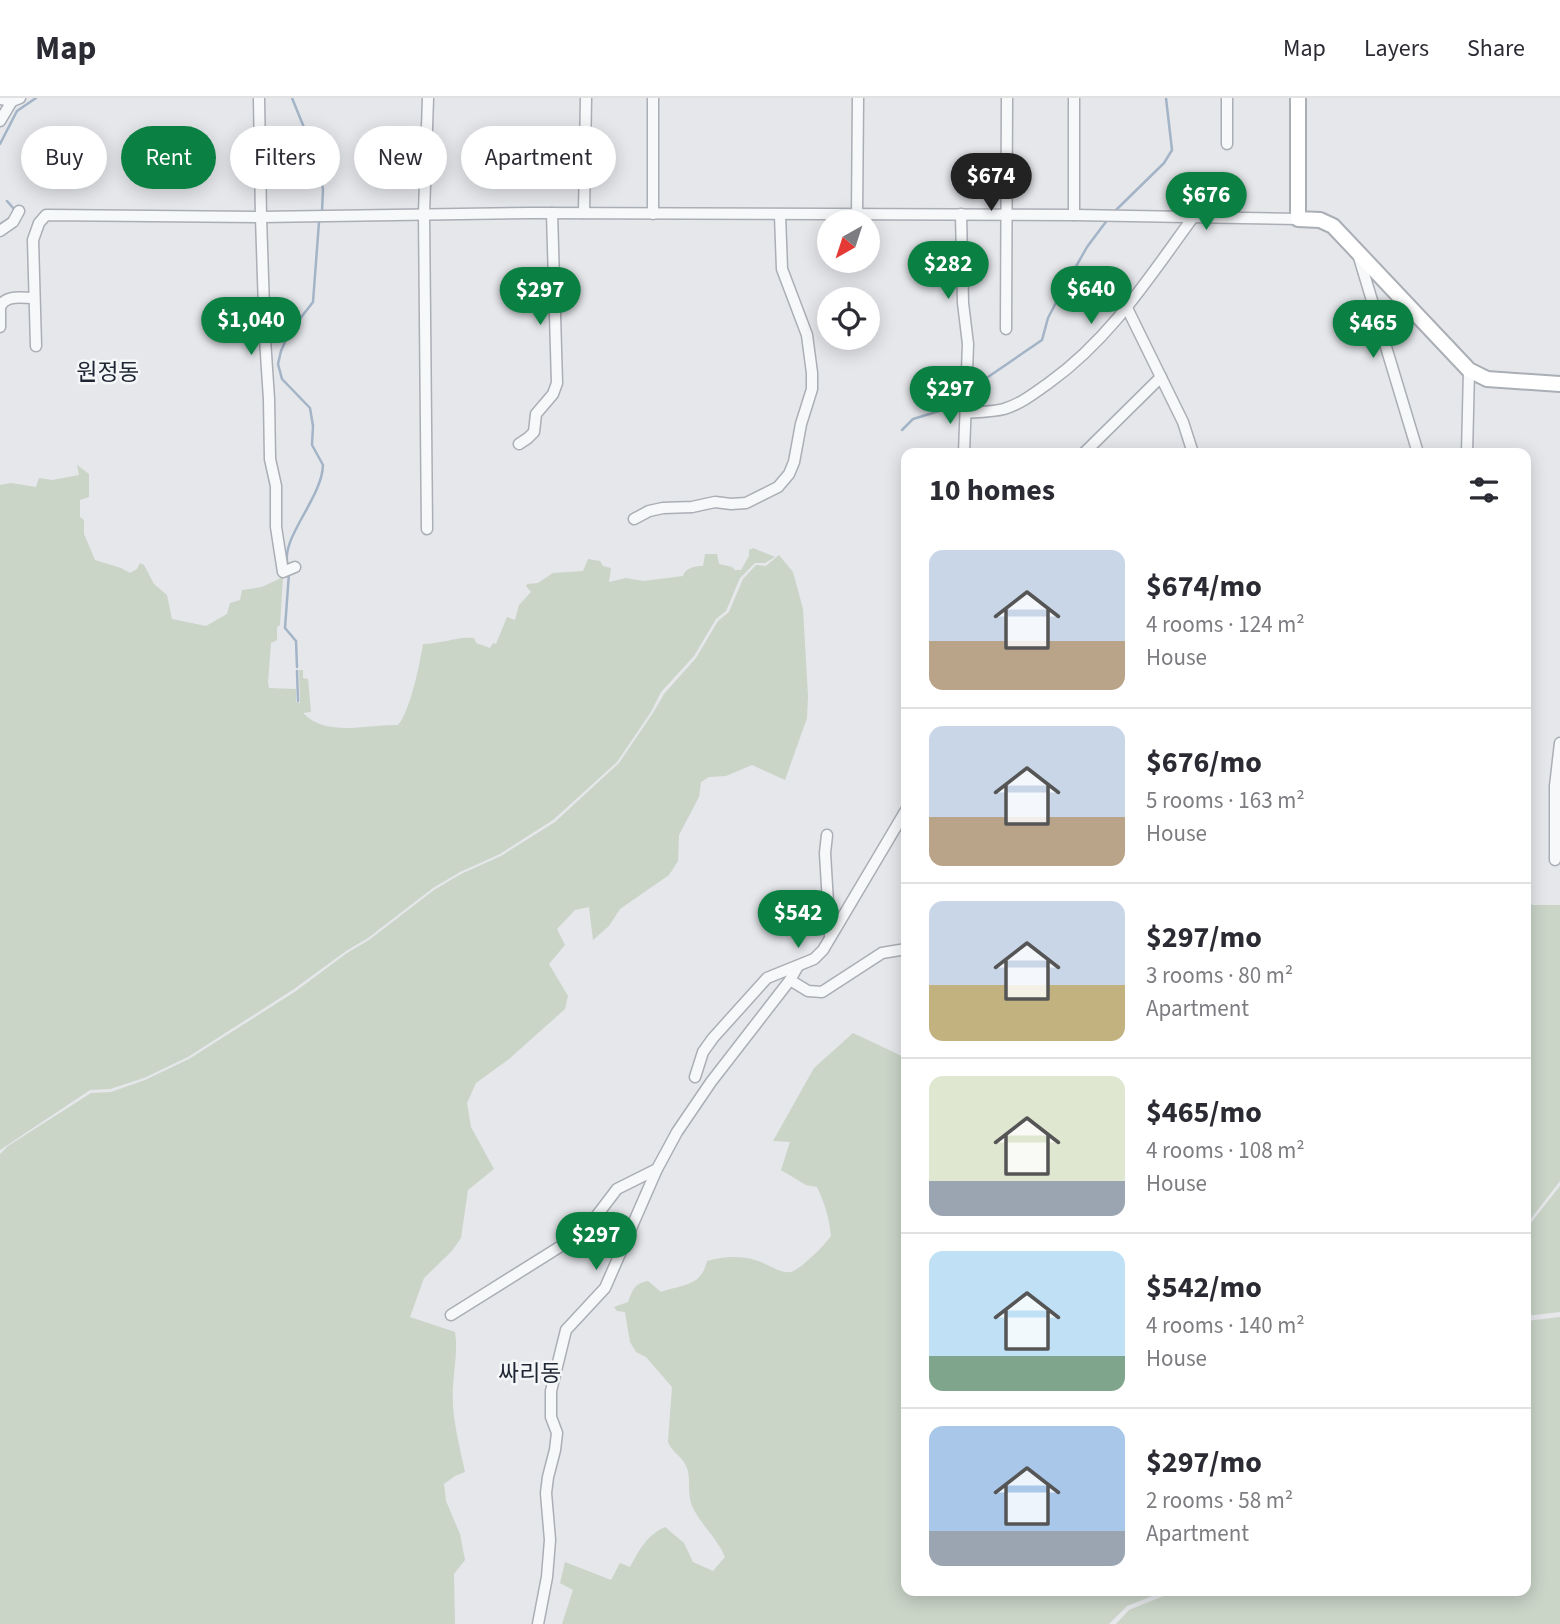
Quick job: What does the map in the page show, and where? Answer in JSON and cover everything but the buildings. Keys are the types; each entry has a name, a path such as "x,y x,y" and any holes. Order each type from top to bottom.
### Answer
{"street":[{"path":"259,98 270,459 276,486 276,527 282,572 295,567"},
{"path":"427,529 424,213 428,98"},
{"path":"584,213 586,98"},
{"path":"653,98 653,214"},
{"path":"857,210 858,98"},
{"path":"1006,329 1007,98"},
{"path":"1074,98 1074,215"},
{"path":"1227,98 1227,144"},
{"path":"1298,98 1298,219"},
{"path":"0,99 16,99"},
{"path":"0,121 16,99"},
{"path":"0,231 13,222 19,211"},
{"path":"519,443 534,432 536,414 553,394 557,383 552,213"},
{"path":"961,214 968,387 964,448"},
{"path":"36,346 33,240 39,223 46,215 817,215"},
{"path":"634,519 649,511 663,508 692,507 715,502 731,505 746,503 778,487 789,474 811,389 812,373 807,335 782,269 780,215"},
{"path":"880,215 1194,216 1320,220 1333,226 1469,370 1487,379 1560,384"},
{"path":"966,413 1004,408 1030,397 1066,370 1096,344 1127,308 1194,216"},
{"path":"1358,254 1416,448"},
{"path":"0,327 1,303 6,299 34,298"},
{"path":"1127,308 1192,448"},
{"path":"1467,448 1469,370"},
{"path":"1089,448 1160,377"},
{"path":"1555,860 1555,786 1560,743"},
{"path":"695,1077 703,1052 767,978 814,959 823,950 901,818"},
{"path":"827,835 825,853 830,937"},
{"path":"790,980 808,991 822,992 882,953 901,951"},
{"path":"538,1624 549,1552 548,1477 557,1433 551,1417 551,1391 566,1330 605,1288 656,1169 677,1132 798,966"},
{"path":"452,1315 585,1231 617,1189 656,1169"}],"shaded area":[{"path":"77,465 89,474 89,497 80,500 80,517 84,520 84,534 95,560 130,573 137,569 140,563 144,565 154,584 167,595 172,619 206,626 227,614 230,603 240,600 242,590 262,587 283,577 280,625 277,627 277,640 271,643 269,688 296,689 296,702 300,703 299,670 303,670 303,678 308,679 311,712 303,713 313,721 335,728 398,725 410,699 423,644 474,638 476,643 490,648 493,643 496,644 507,617 515,620 519,605 531,592 527,584 538,583 553,573 583,571 588,559 600,561 603,566 611,568 609,582 626,578 643,581 683,576 688,569 703,566 705,554 717,554 719,564 735,570 741,570 749,556 749,550 753,548 775,557 765,563 755,563 740,578 726,611 716,619 694,656 661,692 651,712 617,762 553,820 500,854 433,888 368,938 188,1057 144,1078 110,1089 90,1090 0,1150 0,485 11,483 36,487 39,478 52,480 79,475"},
{"path":"779,555 793,572 803,609 808,696 807,718 785,780 752,765 726,776 709,777 701,782 699,797 679,835 678,861 669,875 620,909 609,926 593,940 589,907 575,910 557,929 565,945 549,964 568,996 565,1009 509,1059 476,1083 467,1103 471,1127 494,1169 468,1190 461,1238 451,1252 424,1278 410,1317 455,1332 453,1408 465,1472 444,1484 446,1501 460,1534 465,1560 454,1574 455,1624 0,1624 0,1154 8,1146 91,1093 111,1092 145,1080 189,1059 296,991 434,890 501,856 555,822 619,763 664,694 696,658 718,621 729,612 743,579 756,565 766,566"},
{"path":"1531,904 1560,905 1560,1181 1531,1219"},
{"path":"853,1033 901,1056 901,1596 1152,1596 1127,1606 1109,1624 562,1624 573,1590 560,1583 565,1562 611,1580 620,1563 630,1567 648,1539 665,1527 684,1543 693,1562 713,1571 725,1557 692,1506 687,1468 668,1442 672,1387 646,1357 636,1352 630,1342 625,1312 617,1311 614,1307 628,1302 635,1288 643,1282 648,1281 661,1292 690,1283 700,1276 707,1261 743,1257 791,1272 824,1245 831,1236 817,1187 806,1185 781,1170 790,1142 773,1141 814,1068"},
{"path":"1560,1186 1560,1312 1531,1315 1531,1223"},
{"path":"1560,1317 1560,1624 1116,1624 1129,1610 1164,1596 1531,1596 1531,1320"}],"waterway":[{"path":"0,144 17,111 36,98"},
{"path":"292,98 314,152 323,189 322,212"},
{"path":"1115,211 1164,163 1172,150 1166,98"},
{"path":"0,224 9,218 14,209 7,201"},
{"path":"969,390 1042,340 1048,318 1061,293 1087,247 1108,219"},
{"path":"288,566 290,544 316,491 323,465 312,445 310,408 282,379 278,364 289,333 313,302 319,222"},
{"path":"902,430 913,419 949,408 961,397"},
{"path":"289,573 285,628 296,641 297,667"},
{"path":"297,671 298,701"}],"district":[{"name":"원정동","path":"108,372"},
{"name":"싸리동","path":"530,1373"}]}
